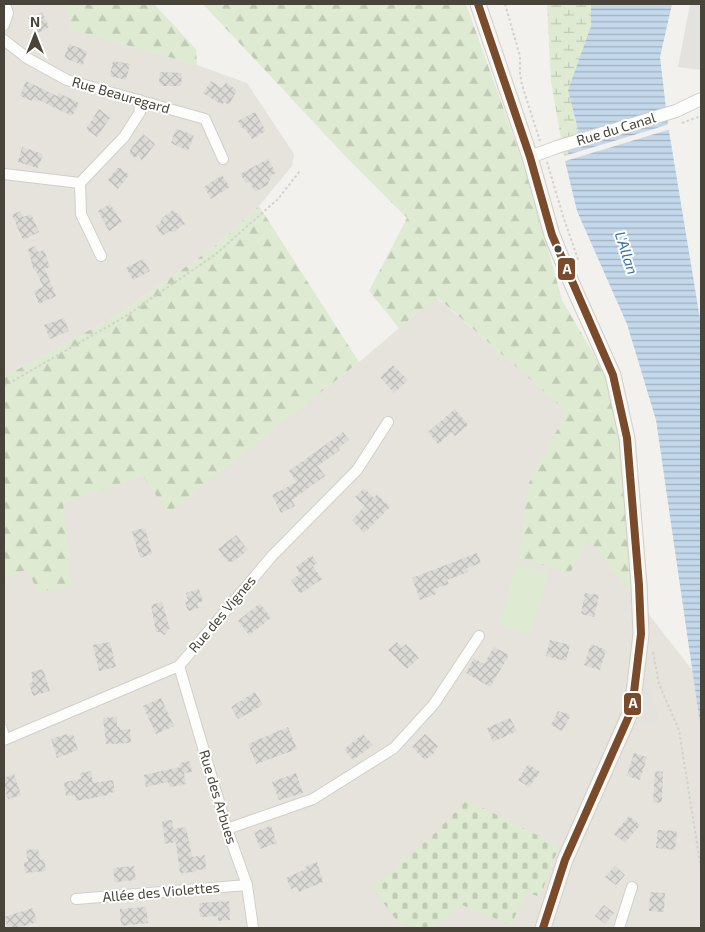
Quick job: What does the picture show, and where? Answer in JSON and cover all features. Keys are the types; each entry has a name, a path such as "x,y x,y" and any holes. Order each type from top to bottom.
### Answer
{"main road":[{"path":"478,4 544,156 552,235 613,375 627,438 639,584 641,634 632,708 566,860 543,928"}],"street":[{"path":"4,26 8,13 5,4"},
{"name":"Rue Beauregard","path":"4,40 27,58 67,80 205,119 223,159"},
{"name":"Rue du Canal","path":"544,156 678,117 701,99"},
{"path":"101,256 81,214 80,183 124,137 140,112 139,100"},
{"path":"4,174 80,183"},
{"name":"Rue des Vignes","path":"5,739 179,666 272,556 357,470 388,422"},
{"path":"227,829 314,799 394,748 434,704 479,636"},
{"name":"Rue des Arbues","path":"179,666 227,829 247,885 252,928"},
{"name":"Allée des Violettes","path":"76,899 247,885"},
{"path":"619,928 632,887"}],"lane":[{"name":"Rue des Vignes","path":"4,727 5,739"}],"path":[{"path":"505,4 520,56 522,85 544,156"},
{"path":"678,117 701,116"},
{"path":"4,386 126,316 216,254 278,199 300,171"}],"shaded area":[{"path":"4,4 68,4 71,29 197,65 247,83 294,154 292,166 259,206 214,247 119,314 4,377"},
{"path":"690,4 701,4 701,70 678,67"},
{"path":"436,297 568,412 529,483 588,539 693,671 701,730 701,928 4,928 4,577 27,570 62,503 143,476 168,512 359,362"},
{"path":"642,686 651,689 658,717 655,726 638,721 640,713 639,694"}],"green space":[{"path":"68,4 154,4 196,49 197,65 70,29"},
{"path":"203,4 466,4 528,177 562,300 604,372 619,432 634,596 588,540 570,573 518,558 529,483 567,412 437,297 399,328 369,291 407,218 347,158"},
{"path":"547,4 591,4 591,26 568,90 578,130 565,161 551,82"},
{"path":"259,206 359,362 168,513 143,476 63,503 71,585 39,592 27,570 4,577 4,377 119,314 214,247"},
{"path":"517,564 548,573 530,635 499,626"},
{"path":"467,800 559,846 540,897 526,892 511,925 462,905 433,928 411,928 405,921 400,925 372,887 432,836"}],"water":[{"name":"L'Allan","path":"591,4 672,4 660,57 668,125 701,325 701,730 656,420 627,324 577,211 565,161 578,130 568,90 591,26"}],"pier":[{"path":"670,124 671,129 562,162 564,156"}],"building":[{"path":"42,12 49,27 36,34 28,18"},
{"path":"69,44 87,51 83,65 64,58"},
{"path":"113,61 130,64 126,80 110,76"},
{"path":"160,72 182,73 181,86 163,86 159,82"},
{"path":"26,81 57,96 59,93 79,103 72,116 39,100 33,99 32,101 20,96"},
{"path":"211,81 222,88 226,83 237,90 229,105 224,102 222,105 203,93"},
{"path":"99,109 110,118 97,137 86,129"},
{"path":"255,112 266,131 252,139 238,121"},
{"path":"176,129 194,135 188,151 171,143"},
{"path":"143,134 155,144 142,161 138,155 135,158 130,154 130,150"},
{"path":"22,147 43,154 38,168 18,162"},
{"path":"268,159 276,173 269,177 269,184 255,192 249,181 246,183 240,174"},
{"path":"117,168 120,168 129,175 118,189 108,180"},
{"path":"222,175 230,187 211,199 204,187"},
{"path":"110,204 122,222 109,231 98,211"},
{"path":"173,210 185,224 176,232 169,231 162,236 156,226 162,218"},
{"path":"20,211 23,217 31,214 39,232 23,240 12,215"},
{"path":"35,246 38,252 44,250 50,267 45,269 56,296 39,304 34,291 43,287 36,270 34,271 28,249"},
{"path":"143,259 150,271 133,280 126,268"},
{"path":"64,318 69,331 50,339 44,325"},
{"path":"393,365 408,380 394,393 380,377"},
{"path":"455,409 468,425 455,436 452,432 438,444 428,432"},
{"path":"343,432 349,440 338,448 340,450 318,466 325,476 292,500 295,506 281,513 272,495 297,482 289,471"},
{"path":"364,488 374,498 377,494 390,507 364,533 352,520 365,506 355,497"},
{"path":"145,528 152,554 140,558 132,531"},
{"path":"236,535 248,550 233,562 227,561 218,549"},
{"path":"477,553 481,563 467,568 468,572 447,580 449,584 434,589 436,594 420,600 412,578"},
{"path":"312,555 317,563 313,566 322,579 300,594 291,580 300,574 296,567"},
{"path":"199,589 203,601 197,603 199,608 188,611 185,602 188,601 186,593"},
{"path":"585,593 599,595 594,617 581,614"},
{"path":"162,602 170,629 168,629 165,635 156,632 151,605"},
{"path":"260,603 271,618 249,635 238,621"},
{"path":"550,640 570,645 566,661 546,656"},
{"path":"110,642 116,667 99,671 93,645"},
{"path":"397,642 402,648 406,644 419,658 407,669 388,650"},
{"path":"591,644 606,650 600,670 584,665"},
{"path":"494,647 509,655 490,687 466,673 474,658 484,664"},
{"path":"43,669 50,691 33,696 29,683 33,682 31,672"},
{"path":"255,692 263,705 238,719 231,707"},
{"path":"161,698 174,726 156,734 143,706"},
{"path":"558,711 571,715 562,731 551,725"},
{"path":"117,717 117,727 120,727 120,730 130,729 131,743 106,744 103,718"},
{"path":"510,718 517,731 493,742 487,728"},
{"path":"288,727 297,749 256,764 248,744"},
{"path":"67,734 67,736 73,734 78,750 57,758 51,739"},
{"path":"363,734 373,745 353,760 344,749"},
{"path":"425,734 438,746 434,753 425,760 412,747"},
{"path":"634,753 647,757 640,780 627,776"},
{"path":"190,761 192,772 184,773 186,784 170,787 168,782 146,787 144,775 180,767 179,763"},
{"path":"528,764 540,772 529,787 518,780"},
{"path":"91,771 93,783 113,780 115,792 76,801 75,795 66,796 64,782 81,779 80,773"},
{"path":"655,771 663,772 662,800 660,803 653,802"},
{"path":"296,773 303,793 279,800 272,782"},
{"path":"14,774 21,795 8,799 4,787 4,778"},
{"path":"629,816 640,825 625,843 614,834"},
{"path":"172,820 173,829 186,827 192,857 205,855 206,869 180,873 176,842 165,844 162,821"},
{"path":"271,826 277,843 260,849 254,832"},
{"path":"658,830 677,831 675,850 656,848"},
{"path":"38,849 40,860 44,859 46,871 25,873 24,862 28,862 26,850"},
{"path":"317,862 323,882 299,892 297,887 291,889 286,878"},
{"path":"134,866 136,880 115,882 113,868"},
{"path":"615,866 625,875 616,885 605,877"},
{"path":"650,892 665,893 664,912 649,911"},
{"path":"229,901 230,920 218,921 218,916 200,917 199,903"},
{"path":"604,905 614,913 605,924 595,916"},
{"path":"146,907 148,923 121,926 120,909"},
{"path":"33,908 37,922 17,928 8,928 4,917"}],"transit line":[{"name":"A","path":"478,4 530,157 552,235 613,375 627,438 639,585 641,634 632,709 565,860 543,928"}]}
